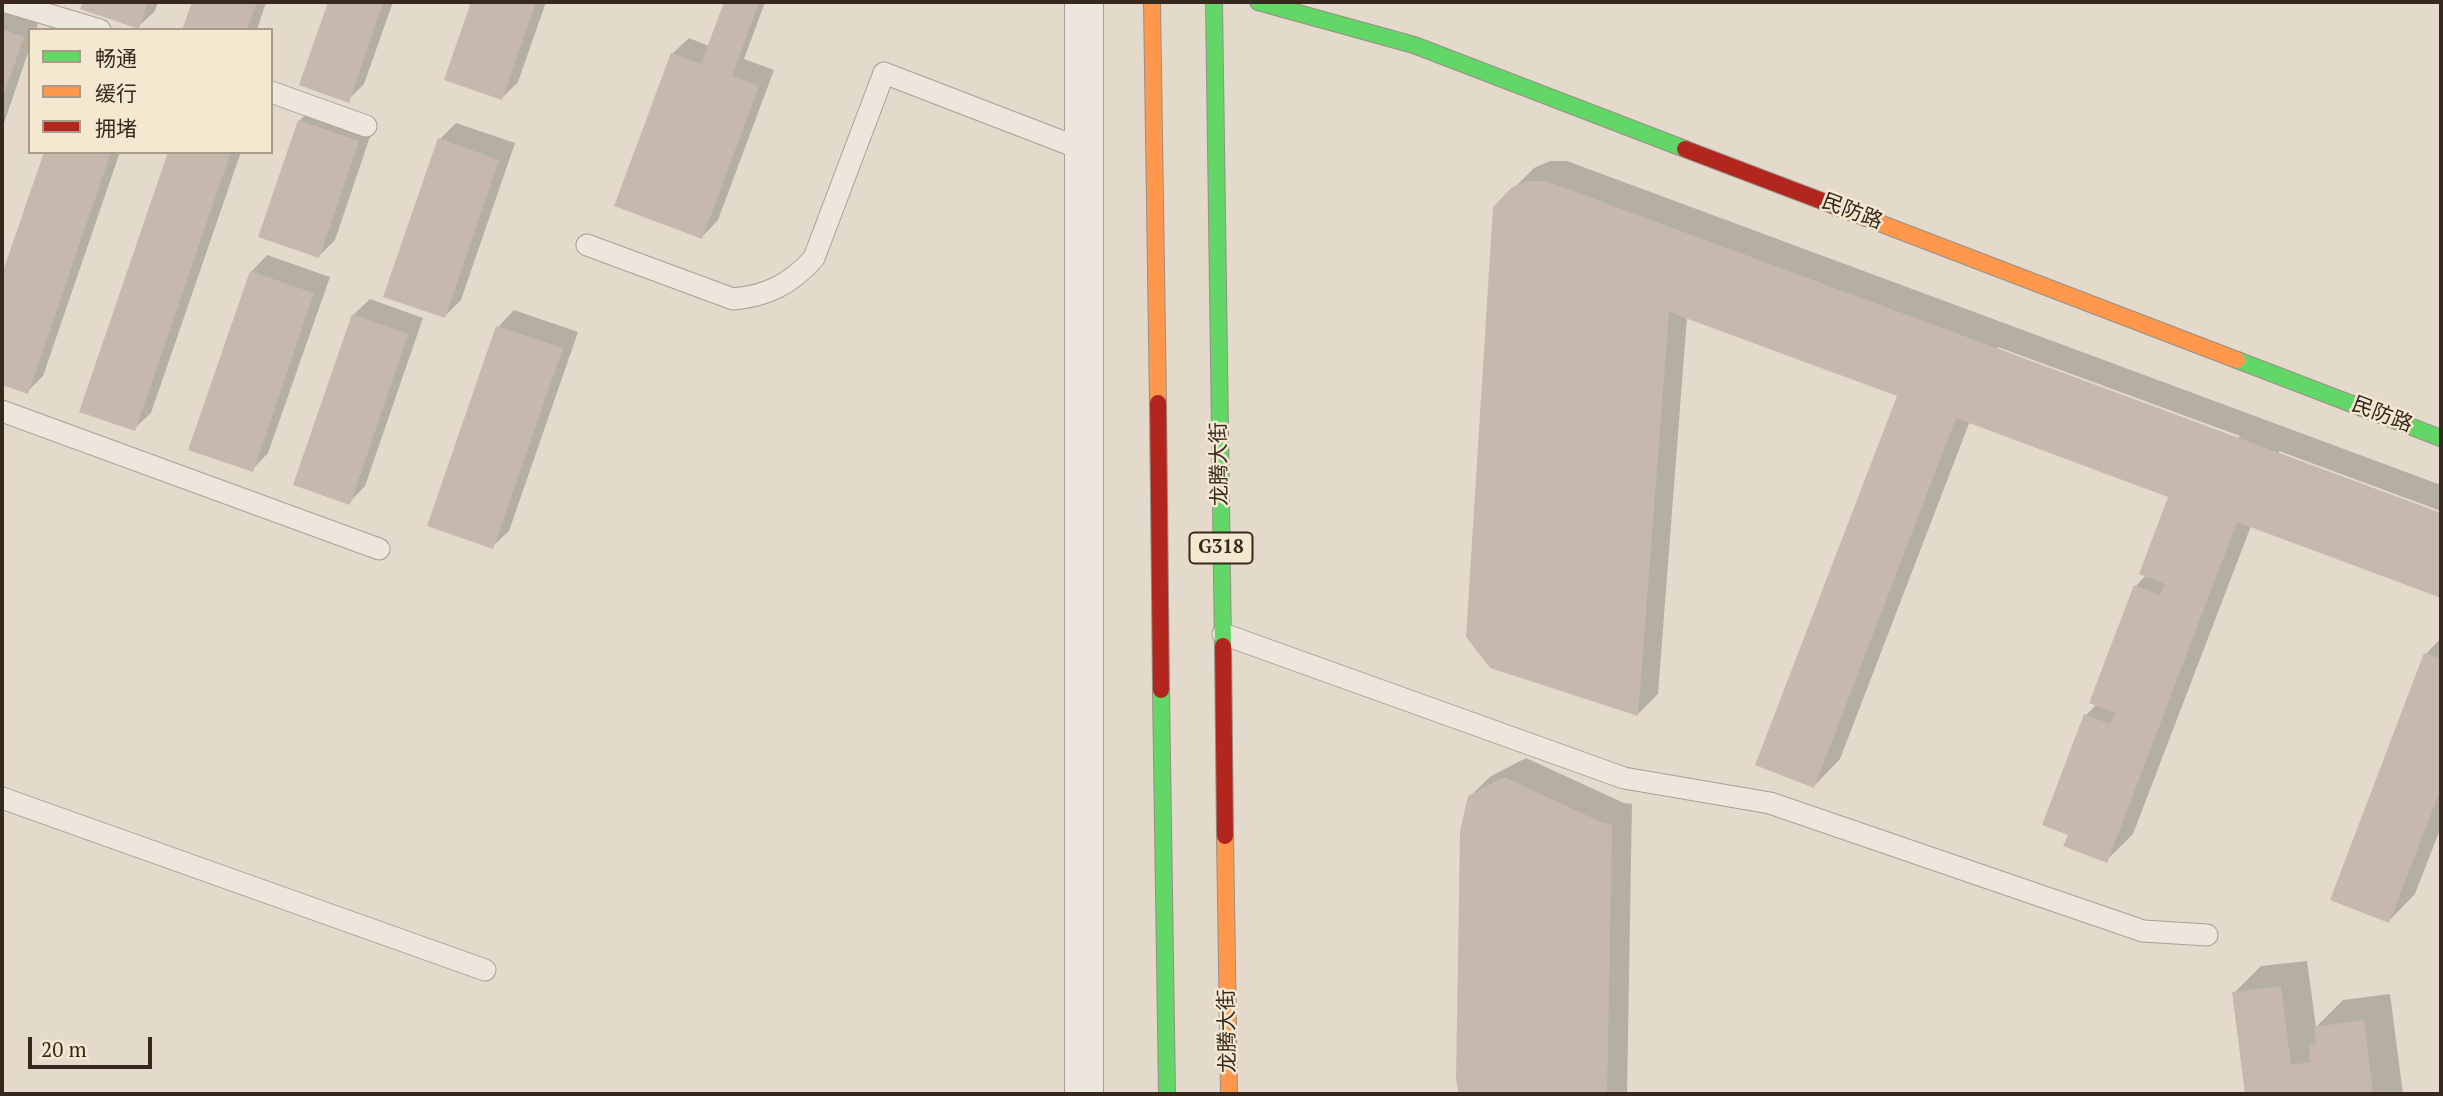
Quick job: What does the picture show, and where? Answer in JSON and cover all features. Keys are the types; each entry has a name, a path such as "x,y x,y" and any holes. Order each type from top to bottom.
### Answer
{"main road":[{"name":"G318","path":"1152,2 1167,1094"},
{"name":"龙腾大街","path":"1214,2 1229,1094"},
{"name":"民防路","path":"1258,2 1414,45 2441,438"}],"street":[{"path":"1084,2 1084,1094"}],"lane":[{"path":"6,2 93,28"},
{"path":"587,245 733,299 754,297 775,290 793,279 814,258 884,73 1084,150"},
{"path":"273,93 366,126"},
{"path":"2,411 379,549"},
{"path":"1223,634 1624,778 1770,803 2143,931 2207,935"},
{"path":"2,798 485,970"}],"building":[{"path":"83,2 148,2 139,28 80,9"},
{"path":"192,2 257,2 248,28 183,28"},
{"path":"328,2 383,2 349,103 299,85"},
{"path":"471,2 536,2 502,100 444,80"},
{"path":"724,2 759,2 732,76 759,86 702,239 614,206 671,53 701,64"},
{"path":"2,29 24,37 2,100"},
{"path":"298,120 359,141 319,258 258,237"},
{"path":"438,138 499,160 445,318 383,297"},
{"path":"43,154 110,154 28,394 2,385 2,274"},
{"path":"167,154 230,154 135,431 79,412"},
{"path":"1528,181 1546,181 2441,513 2441,598 2237,522 2107,863 2063,846 2068,835 2042,825 2084,714 2110,724 2115,713 2089,703 2134,585 2160,595 2165,584 2139,574 2168,497 1956,418 1814,788 1755,765 1897,396 1669,312 1638,716 1490,668 1466,637 1493,207 1511,188"},
{"path":"250,271 314,293 253,472 188,450"},
{"path":"352,314 408,334 350,505 293,485"},
{"path":"496,326 563,348 493,549 427,526"},
{"path":"2424,653 2441,659 2441,788 2389,923 2330,900"},
{"path":"1504,777 1603,823 1612,824 1607,1094 1459,1094 1456,1080 1460,831 1468,796"},
{"path":"2281,986 2291,1065 2310,1062 2309,1045 2316,1044 2314,1027 2364,1020 2373,1094 2245,1094 2232,992"}],"traffic: fast":[{"path":"1214,2 1223,646"},
{"path":"1258,2 1414,45 1685,149"},
{"path":"2237,360 2441,438"},
{"path":"1161,690 1167,1094"}],"traffic: slow":[{"path":"1152,2 1158,403"},
{"path":"1835,206 2237,360"},
{"path":"1225,836 1229,1094"}],"traffic: jam":[{"path":"1685,149 1835,206"},
{"path":"1158,403 1161,690"},
{"path":"1223,646 1225,836"}]}
